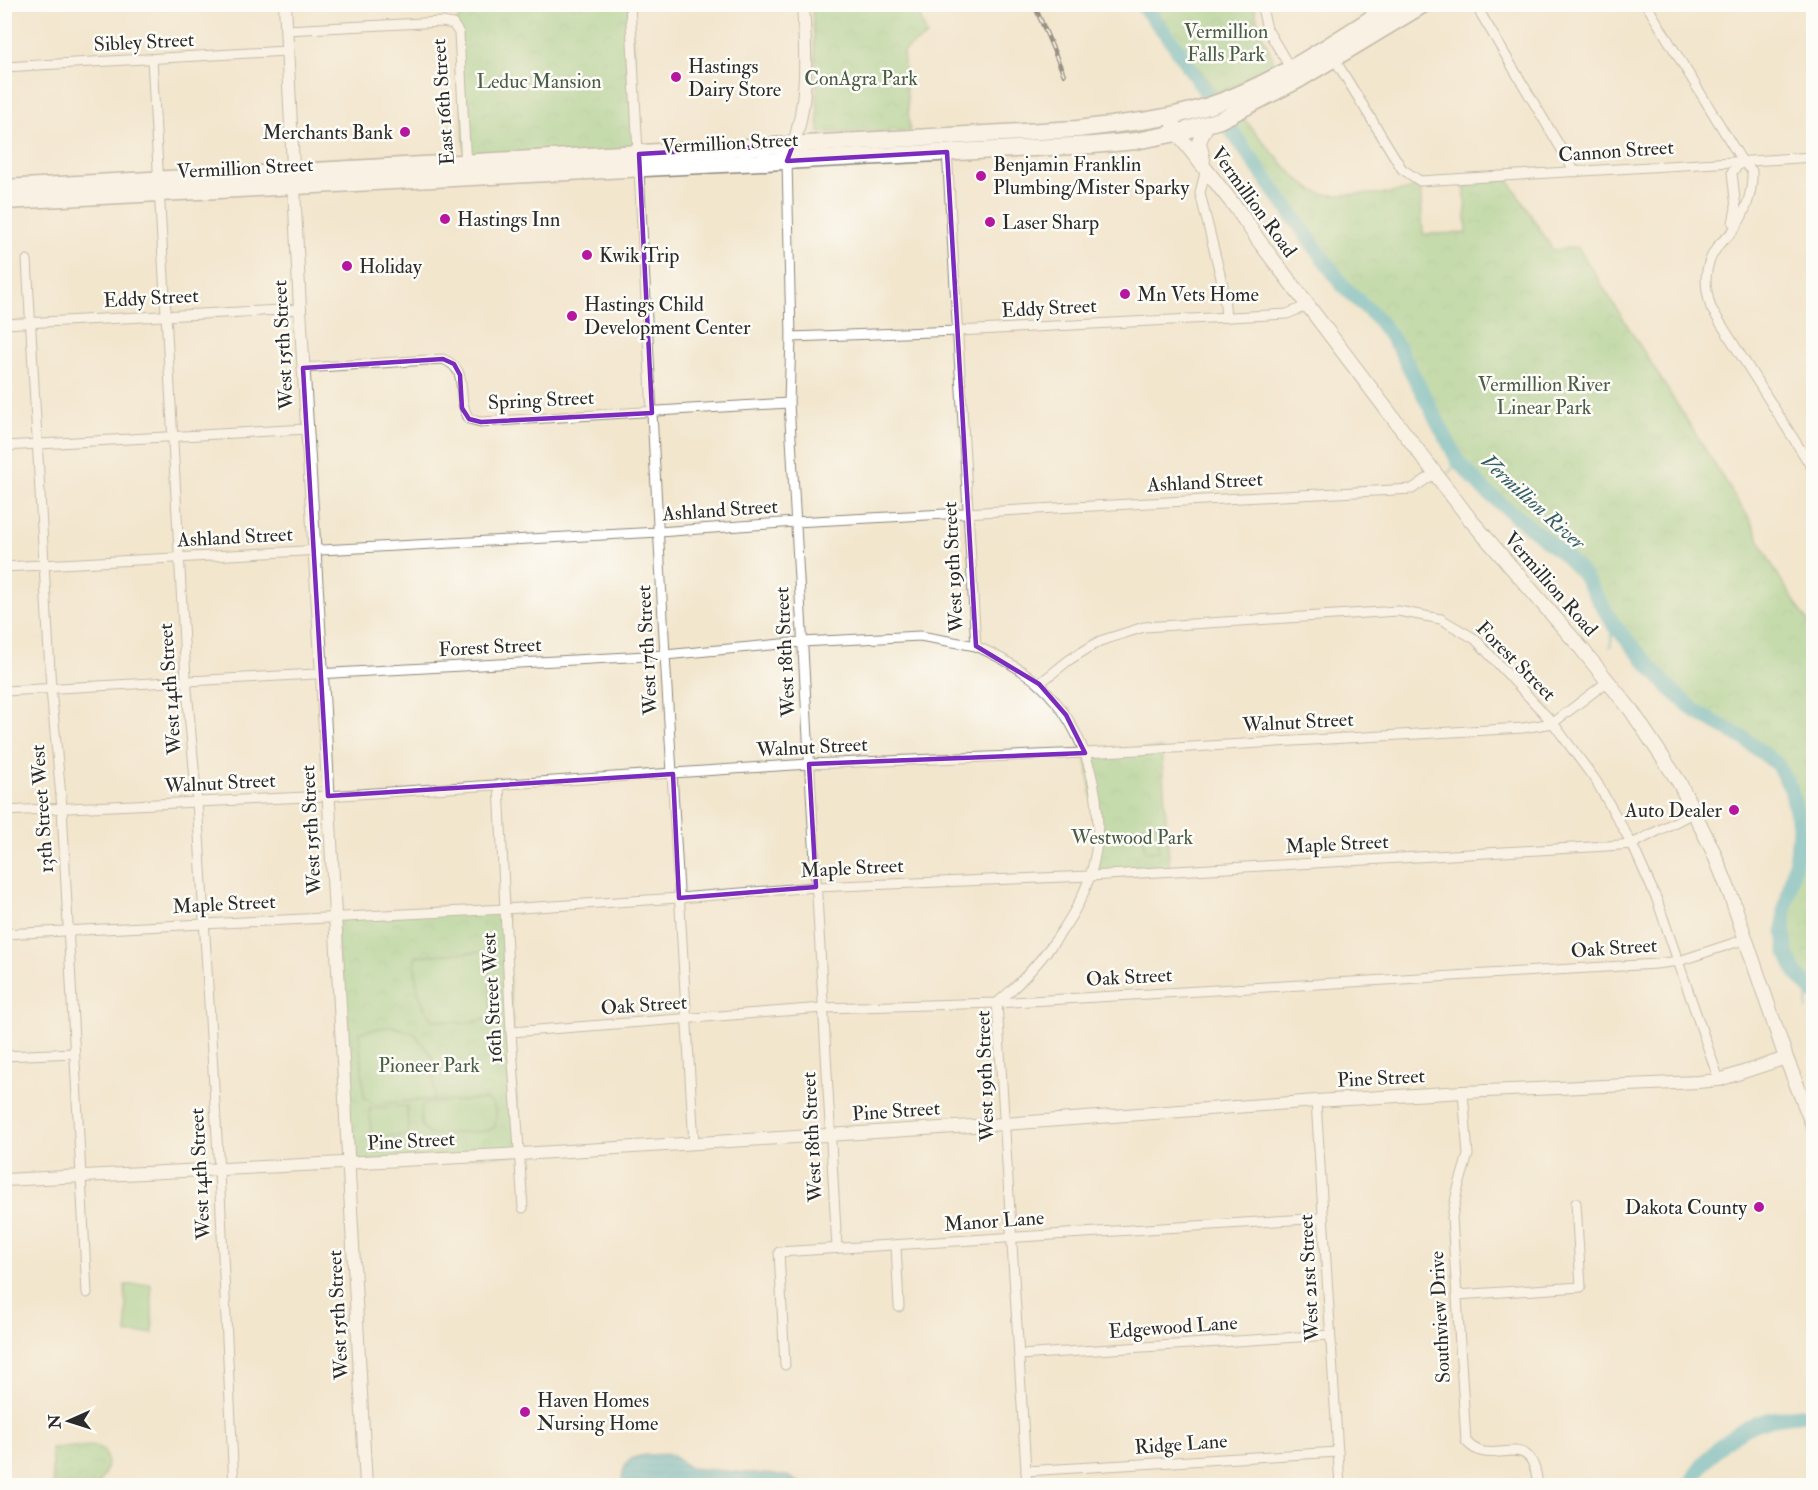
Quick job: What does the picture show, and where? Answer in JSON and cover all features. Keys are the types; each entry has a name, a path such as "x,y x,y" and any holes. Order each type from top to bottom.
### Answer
{"highway":[{"name":"Vermillion Street","path":"1331,52 1395,4"},
{"name":"Vermillion Street","path":"639,162 793,145 1093,145 1136,141 1177,133 1206,126 1243,101 1424,4"},
{"name":"Vermillion Street","path":"4,188 158,186 639,162 787,161 1077,129 1171,116 1243,101"},
{"name":"Vermillion Street","path":"4,201 158,186"}],"main road":[{"name":"Vermillion Road","path":"1171,116 1177,133 1206,168 1306,306 1434,474 1608,681 1656,745 1695,812 1728,887 1786,1058 1814,1128"},
{"path":"1206,126 1198,146 1206,168"}],"street":[{"name":"West 15th Street","path":"285,4 303,368 366,1485"},
{"name":"West 17th Street","path":"630,4 694,1144"},
{"path":"787,161 802,112 806,58 803,4"},
{"path":"1261,4 1267,29 1294,74"},
{"path":"1475,4 1575,171"},
{"path":"1646,4 1743,161 1752,171 1753,181 1745,208 1732,232 1718,246 1707,266 1705,280 1711,308 1814,471"},
{"name":"East 16th Street","path":"286,30 442,22 453,24 459,33 466,170"},
{"name":"Sibley Street","path":"4,67 286,51"},
{"name":"Cannon Street","path":"1331,52 1402,169 1420,181 1814,157"},
{"name":"West 14th Street","path":"152,59 186,680 197,801 219,1171 234,1485"},
{"name":"West 19th Street","path":"947,144 975,646 1009,662 1039,684 1065,715 1085,753 1096,795 1098,814 1095,858 1090,876 1067,923 1016,987 997,1003 1027,1485"},
{"name":"West 18th Street","path":"787,161 791,337 789,403 837,1248"},
{"path":"1732,232 1736,208 1732,172 1743,161"},
{"path":"1206,168 1200,193 1223,286 1226,316"},
{"name":"13th Street West","path":"27,260 51,689 62,808 87,1293"},
{"name":"Eddy Street","path":"791,337 1287,314 1306,306"},
{"name":"Eddy Street","path":"4,324 300,309"},
{"name":"Spring Street","path":"303,368 442,359 454,364 460,375 462,408 469,419 481,422 789,403"},
{"path":"4,446 307,429"},
{"name":"Ashland Street","path":"4,567 1412,489 1434,474"},
{"name":"Forest Street","path":"1039,684 1069,660 1100,641 1144,627 1398,611 1441,619 1475,639 1553,723 1596,781 1632,843 1657,900 1719,1080"},
{"name":"Forest Street","path":"4,691 665,655 802,642 920,636 975,646"},
{"name":"Walnut Street","path":"4,811 328,796 809,764 1085,753 1524,728 1553,723 1608,681"},
{"name":"16th Street West","path":"499,786 511,1032 523,1208"},
{"name":"Maple Street","path":"4,934 335,916 348,918 679,898 816,886 1090,876 1632,843 1695,812"},
{"name":"Oak Street","path":"511,1032 823,1008 997,1003 1656,964 1678,961 1746,939"},
{"path":"4,1056 75,1053"},
{"name":"Pine Street","path":"4,1180 219,1171 694,1144 1463,1092 1686,1083 1719,1080 1786,1058"},
{"name":"Southview Drive","path":"1463,1092 1468,1155 1456,1192 1452,1217 1466,1441 1471,1448 1481,1452 1522,1451 1531,1457 1534,1463 1538,1485"},
{"name":"West 21st Street","path":"1316,1101 1340,1485"},
{"path":"1456,1295 1581,1287 1576,1203"},
{"name":"Manor Lane","path":"785,1365 779,1252 1323,1218"},
{"path":"896,1245 899,1307"},
{"name":"Edgewood Lane","path":"1019,1354 1330,1335"},
{"name":"Ridge Lane","path":"1026,1472 1338,1452"}],"highlighted area":[{"path":"793,145 787,161 947,152 976,646 1039,684 1066,715 1085,753 809,764 816,887 679,898 673,774 328,796 303,368 443,359 454,364 460,375 462,408 469,419 481,422 652,413 639,154"}],"green space":[{"name":"Leduc Mansion","path":"474,5 630,5 639,154 465,163 459,33 453,24"},
{"name":"ConAgra Park","path":"812,5 916,5 927,36 903,51 910,131 819,133"},
{"name":"Vermillion Falls Park","path":"1152,5 1254,5 1259,28 1275,63 1217,93"},
{"name":"Vermillion River Linear Park","path":"1244,119 1291,172 1311,189 1320,193 1336,195 1390,193 1417,186 1420,181 1423,234 1467,233 1464,179 1506,176 1553,250 1578,247 1750,519 1778,575 1813,629 1813,993 1796,973 1787,954 1784,933 1785,909 1797,853 1799,825 1791,789 1777,764 1743,738 1698,713 1669,688 1614,625 1582,573 1563,554 1483,489 1458,461 1399,348 1377,318 1343,286 1228,126"},
{"name":"Westwood Park","path":"1161,748 1170,872 1090,876 1098,833 1085,753"},
{"path":"1157,824 1159,851 1145,852 1143,825"},
{"name":"Pioneer Park","path":"505,909 520,1154 349,1163 335,916"},
{"path":"482,952 489,957 491,1016 470,1023 432,1019 423,1004 418,989 415,956"},
{"path":"392,1026 414,1033 432,1056 435,1099 374,1104 364,1097 359,1032"},
{"path":"485,1099 496,1111 494,1128 487,1131 431,1135 422,1126 423,1105"},
{"path":"407,1106 408,1135 371,1137 370,1108"},
{"path":"151,1284 153,1333 127,1334 125,1285"},
{"path":"95,1446 104,1451 107,1460 105,1473 98,1485 53,1485 51,1448"}],"water":[{"path":"670,1454 690,1468 788,1476 803,1485 622,1485 625,1466 630,1460 643,1455"}],"waterway":[{"name":"Vermillion River","path":"1141,4 1171,40 1228,126 1343,286 1377,318 1399,348 1458,461 1483,489 1563,554 1582,573 1614,625 1669,688 1698,713 1743,738 1777,764 1791,789 1799,825 1797,853 1785,909 1784,933 1787,954 1796,973 1814,993"},
{"path":"1171,40 1184,46 1201,48"},
{"path":"1448,474 1458,461"},
{"path":"1610,647 1614,625"},
{"path":"1807,1009 1808,988"},
{"name":"Vermillion River","path":"1689,1486 1704,1463 1734,1435 1771,1419 1814,1413"}],"railway":[{"path":"1034,4 1064,75"}],"place":[{"name":"Hastings Dairy Store","path":"676,77"},
{"name":"Merchants Bank","path":"405,132"},
{"name":"Benjamin Franklin Plumbing/Mister Sparky","path":"981,176"},
{"name":"Hastings Inn","path":"445,219"},
{"name":"Laser Sharp","path":"990,222"},
{"name":"Kwik Trip","path":"587,255"},
{"name":"Holiday","path":"347,266"},
{"name":"Mn Vets Home","path":"1125,294"},
{"name":"Hastings Child Development Center","path":"572,316"},
{"name":"Auto Dealer","path":"1734,810"},
{"name":"Dakota County","path":"1759,1207"},
{"name":"Haven Homes Nursing Home","path":"525,1412"}]}
